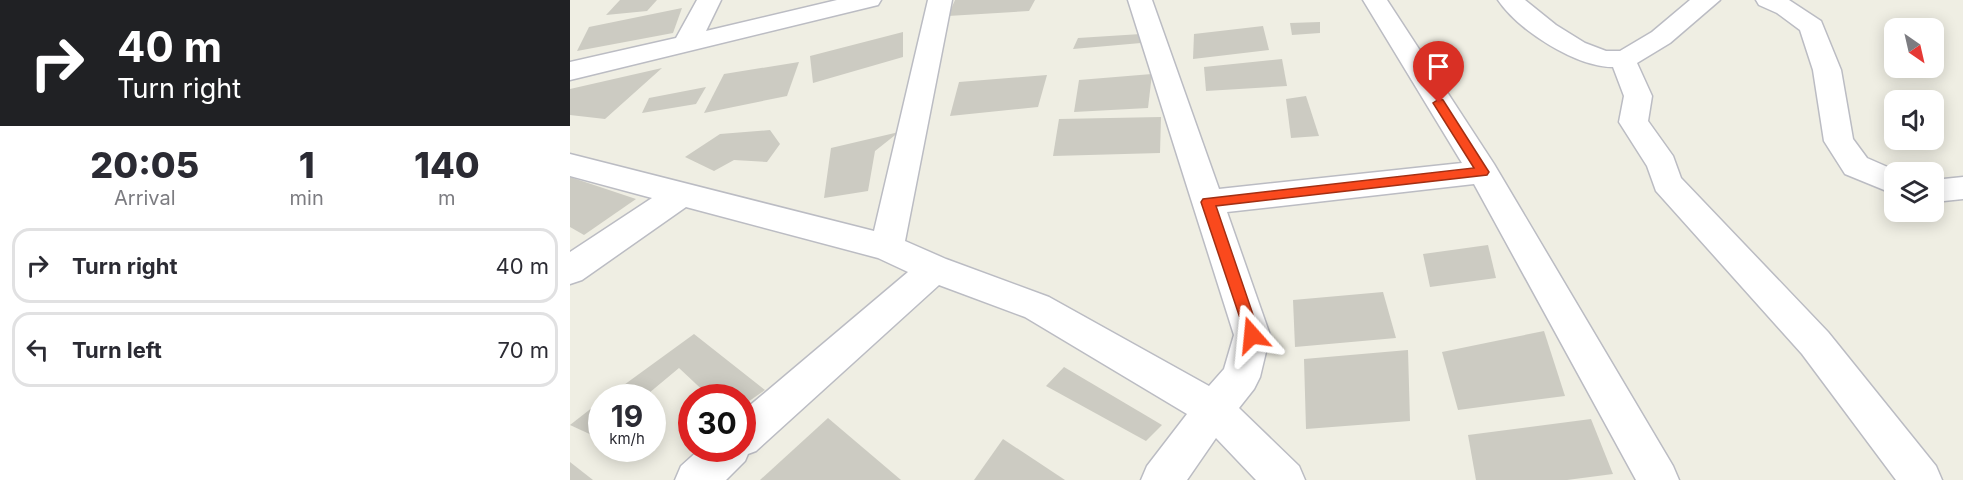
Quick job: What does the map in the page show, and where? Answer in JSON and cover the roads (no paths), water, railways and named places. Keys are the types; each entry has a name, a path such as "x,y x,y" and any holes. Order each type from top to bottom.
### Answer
{"street":[{"path":"687,42 708,0"},
{"path":"570,71 869,0"},
{"path":"887,247 940,0"},
{"path":"1140,0 1252,335 1241,377 1214,409 1162,480"},
{"path":"1375,0 1483,172 1658,480"},
{"path":"1510,0 1566,45 1588,55 1622,59 1655,42 1698,5 1708,0"},
{"path":"1768,0 1786,8 1812,26 1827,70 1839,141 1856,166 1884,179"},
{"path":"1622,59 1637,88 1640,105 1633,122 1662,164 1667,183 1815,343 1921,480"},
{"path":"570,165 887,247 934,269 1037,307 1214,409 1284,480"},
{"path":"1208,202 1483,172"},
{"path":"1944,190 1963,188"},
{"path":"570,270 683,193"},
{"path":"756,426 934,269"},
{"path":"696,480 716,462"}]}
